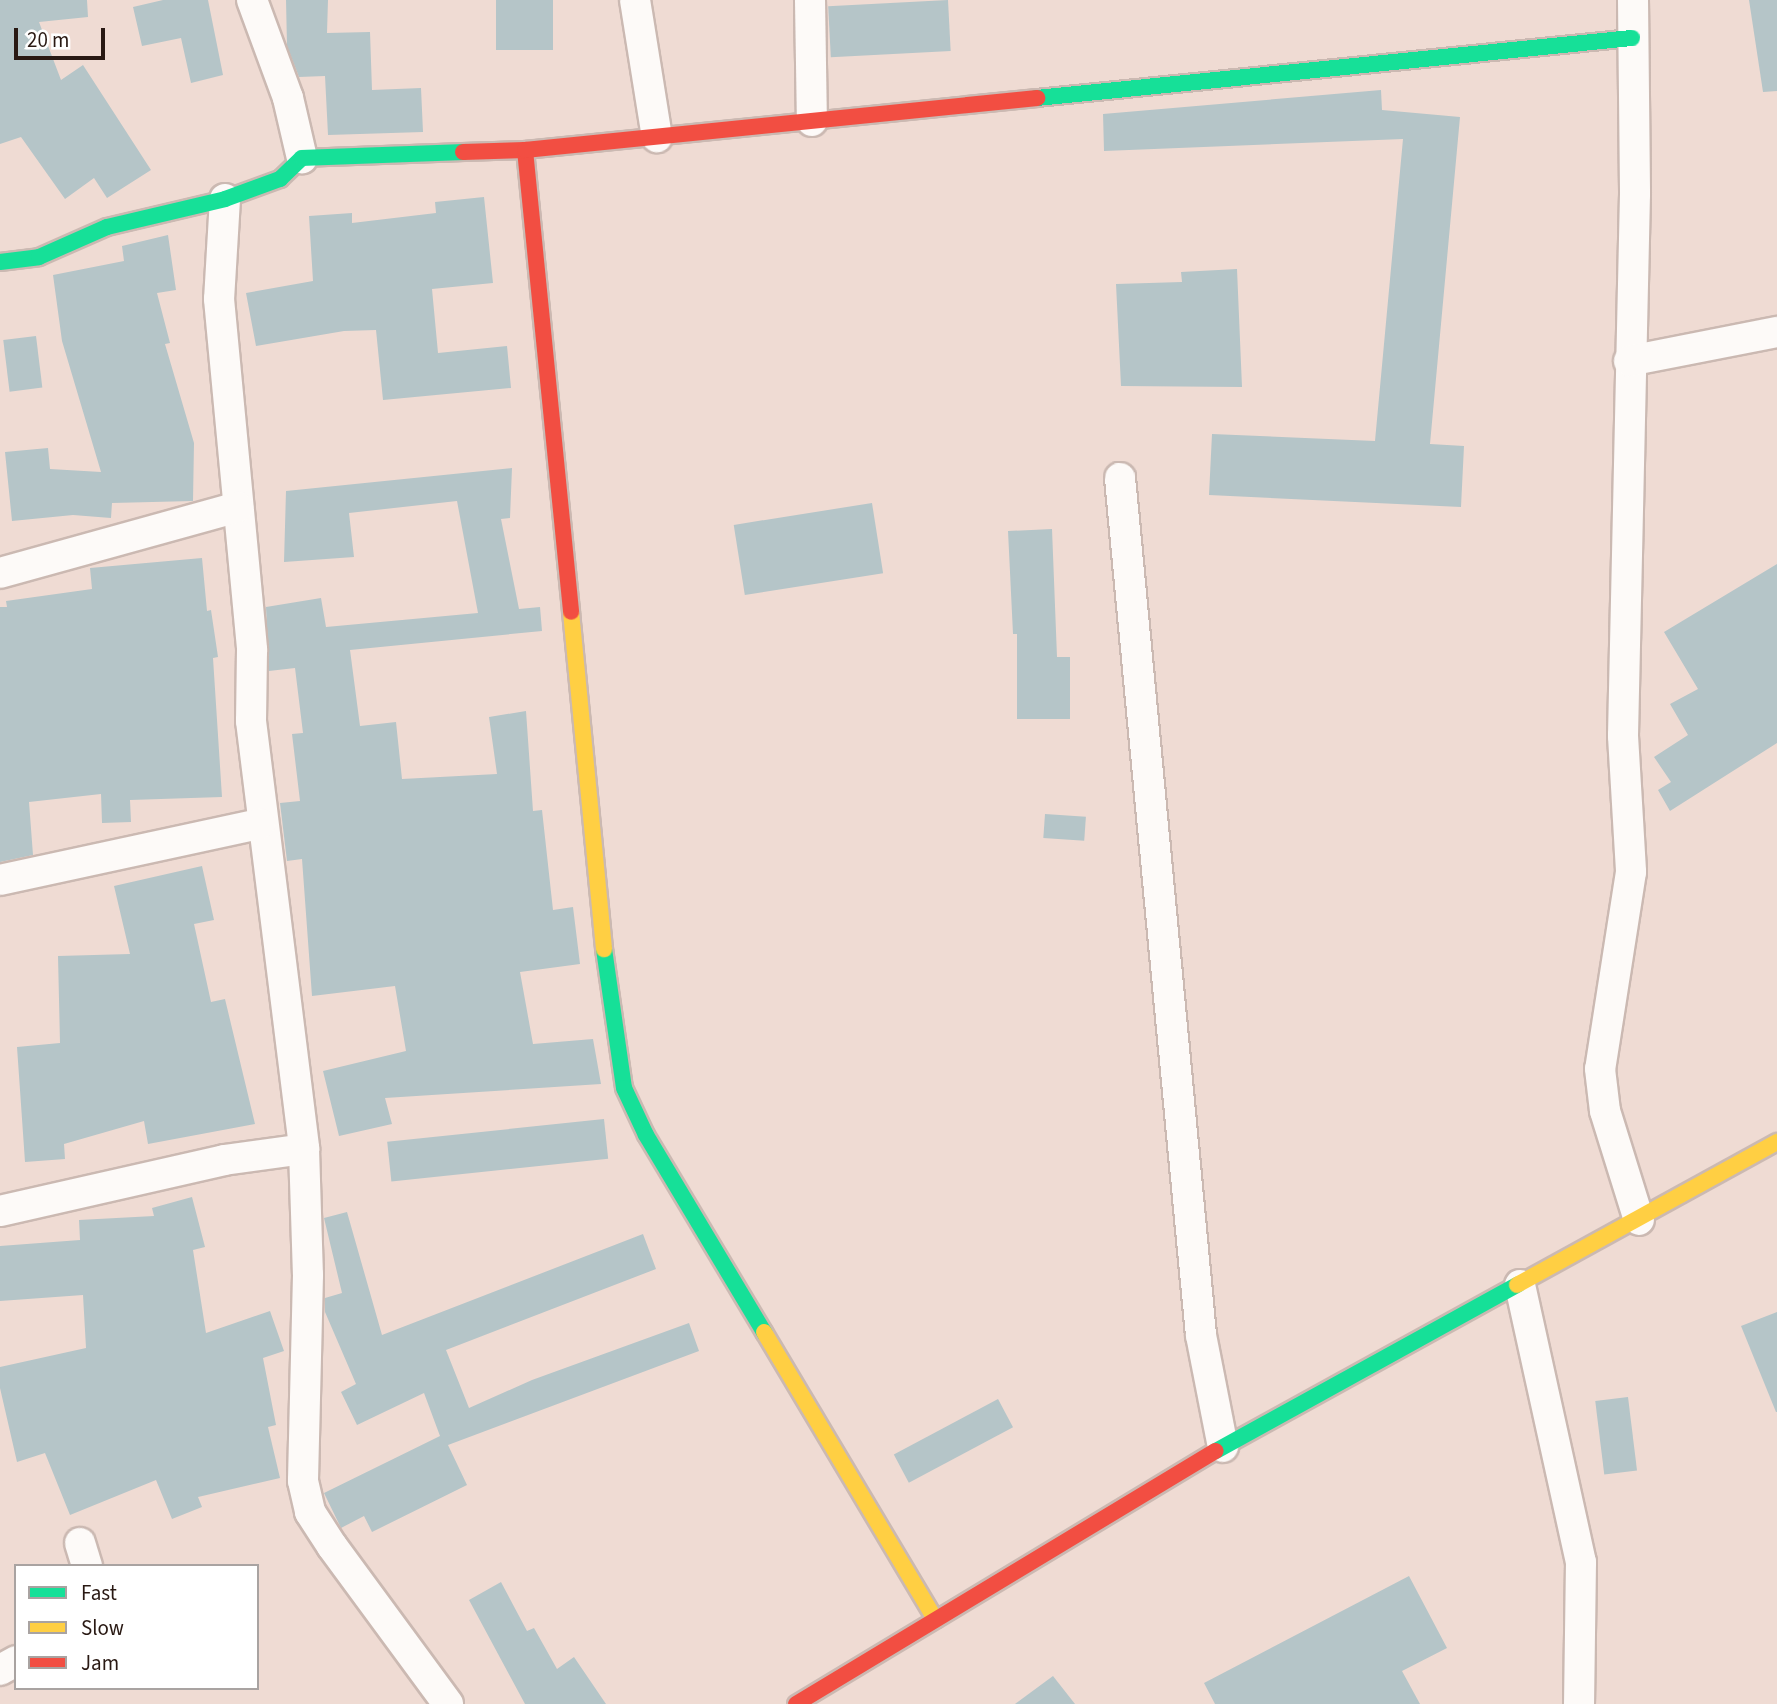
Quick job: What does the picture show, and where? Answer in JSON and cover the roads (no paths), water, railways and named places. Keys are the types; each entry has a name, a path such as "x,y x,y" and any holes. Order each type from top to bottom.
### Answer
{"street":[{"path":"252,0 288,98 302,158"},
{"path":"635,0 657,137"},
{"path":"810,0 812,121"},
{"path":"1633,0 1635,194 1629,361 1623,736 1631,872 1600,1069 1605,1111 1639,1220"},
{"path":"0,262 39,257 107,227 225,199 280,179 302,158 524,150 1632,38"},
{"path":"524,150 610,1007 624,1088 646,1135 936,1620"},
{"path":"225,199 219,299 238,507 260,824 304,1149 308,1275 303,1481 310,1512 448,1704"},
{"path":"1629,361 1777,332"},
{"path":"1120,478 1200,1335 1223,1447"},
{"path":"0,573 238,507"},
{"path":"0,880 260,824"},
{"path":"805,1702 1223,1447 1777,1142"},
{"path":"0,1210 224,1160 304,1149"},
{"path":"1520,1285 1581,1562 1579,1704"}]}
